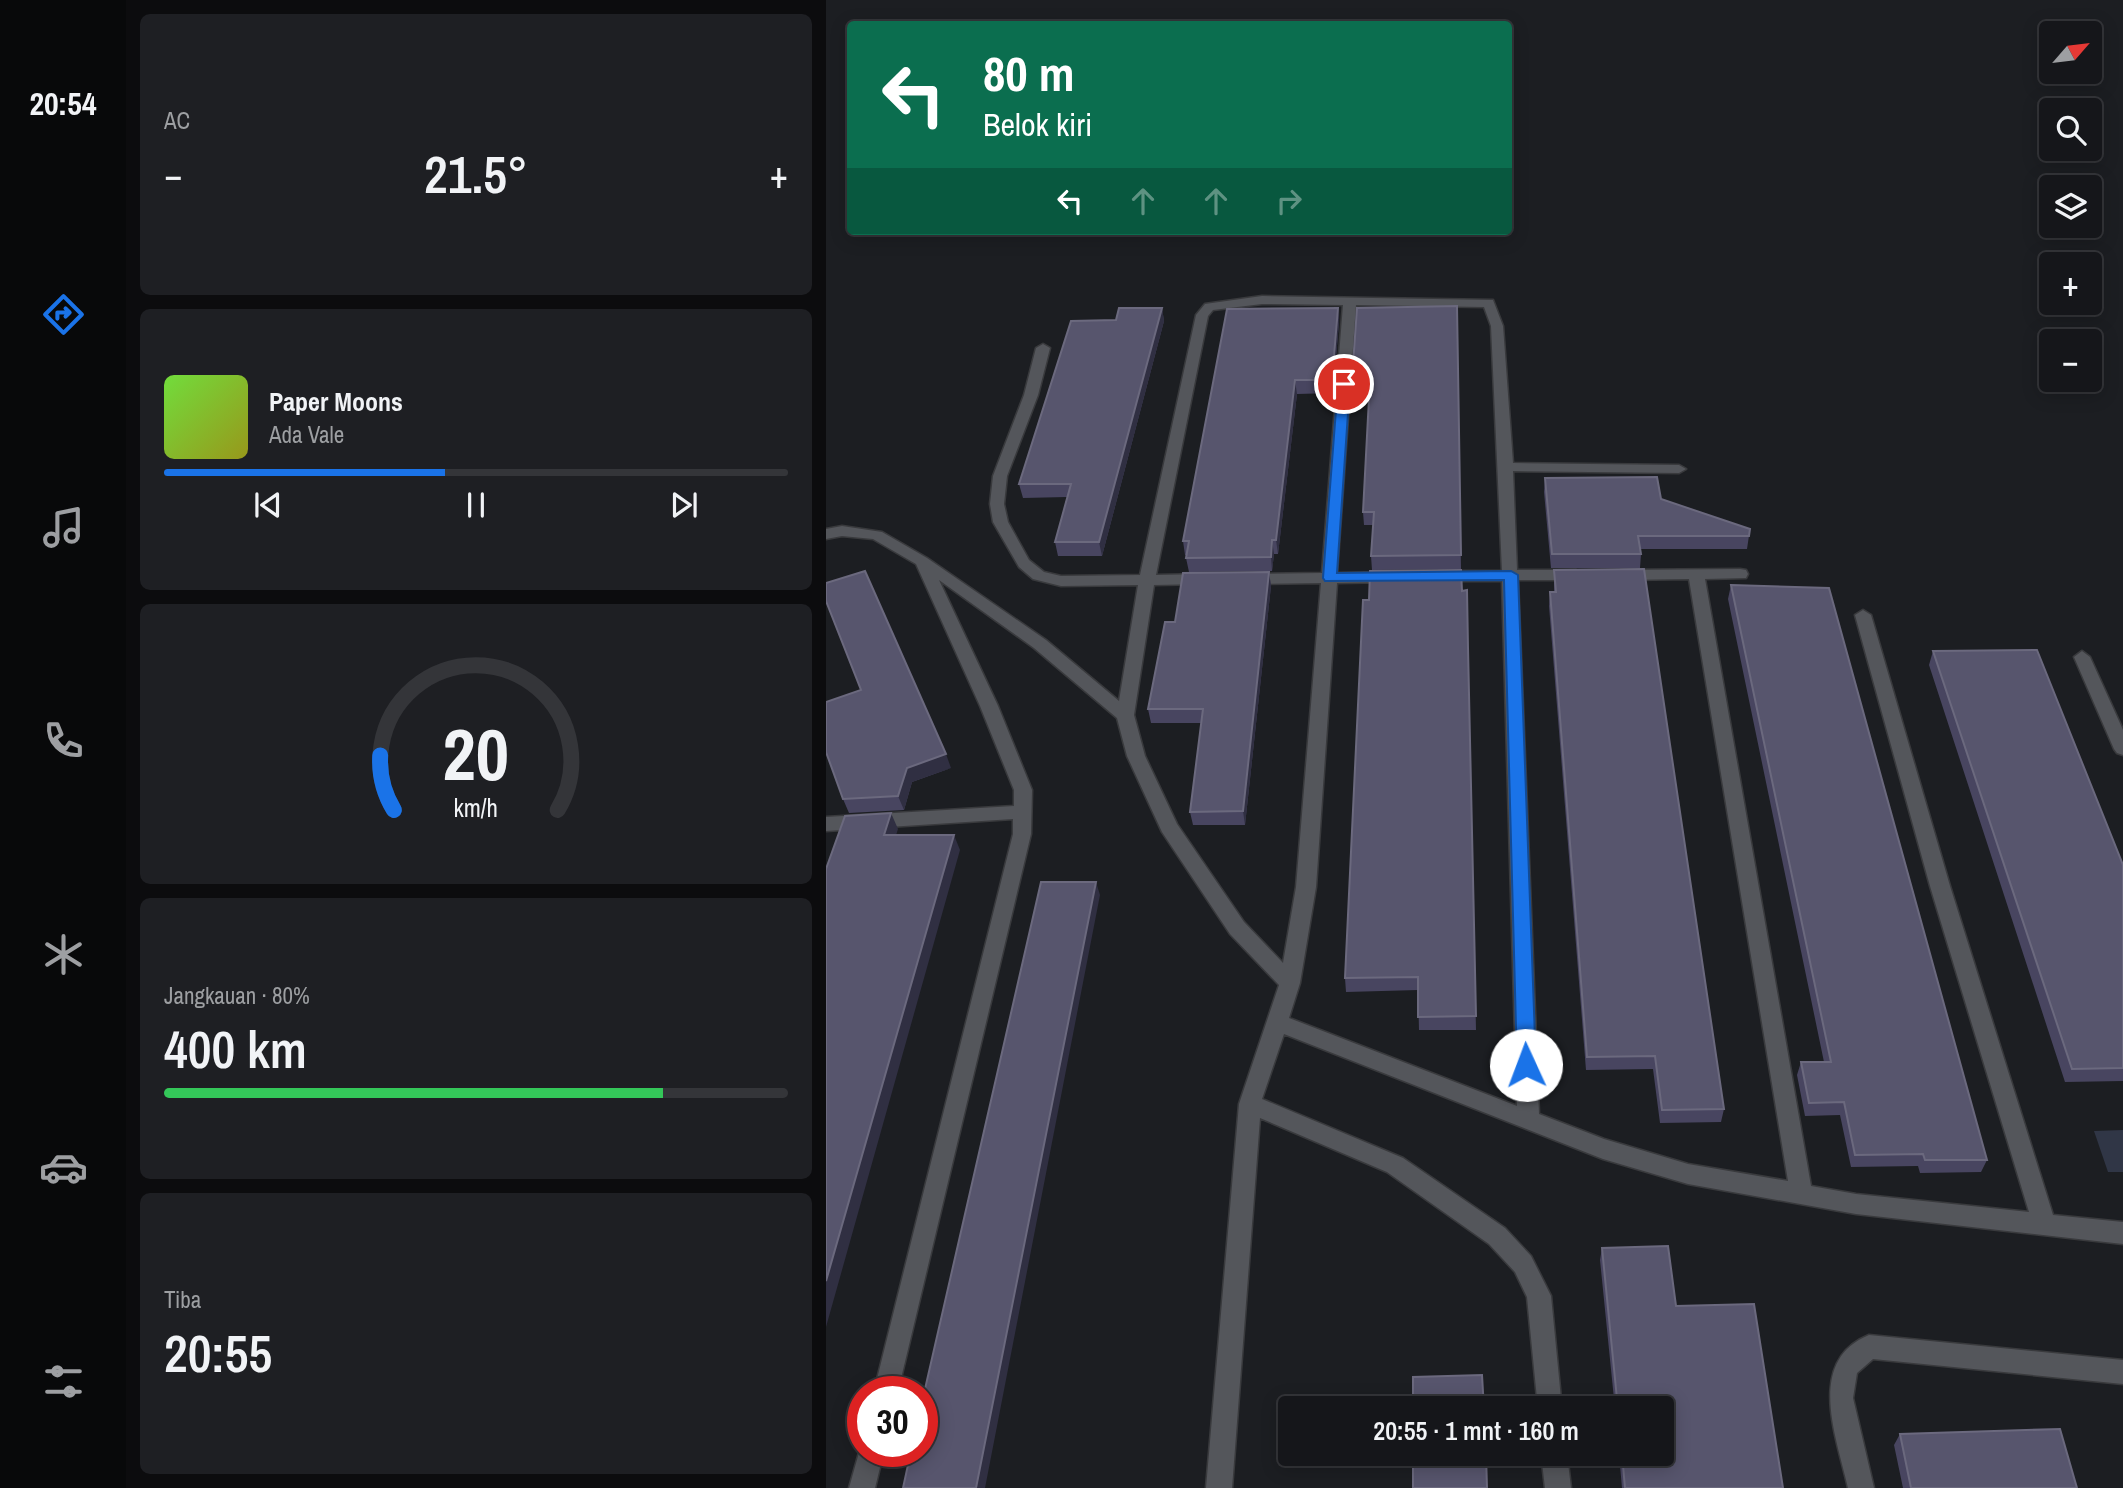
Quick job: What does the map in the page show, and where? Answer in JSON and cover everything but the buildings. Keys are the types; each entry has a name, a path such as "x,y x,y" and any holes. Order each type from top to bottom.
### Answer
{"street":[{"path":"1290,983 1237,928 1169,827 1136,755 1125,715 1147,580 1202,316 1209,307 1262,300 1489,303 1497,326 1506,467 1528,1120"},
{"path":"1219,1488 1251,1104 1290,983 1306,887 1350,301"},
{"path":"1043,348 1031,393 999,484 997,505 1004,529 1023,562 1037,577 1061,581 1740,574"},
{"path":"1506,467 1679,469"},
{"path":"826,534 842,531 877,535 922,561 1040,644 1125,715"},
{"path":"890,1376 1022,834 1023,790 989,706 922,561"},
{"path":"1696,574 1801,1195"},
{"path":"1863,615 1940,886 2045,1226"},
{"path":"2082,657 2123,749"},
{"path":"826,824 1021,812"},
{"path":"1277,1022 1603,1149 1688,1174 1856,1204 2123,1233"},
{"path":"1251,1104 1395,1165 1497,1236 1523,1264 1539,1296 1549,1396"},
{"path":"1861,1488 1841,1398 1846,1367 1870,1348 2122,1375"},
{"path":"1555,1466 1558,1488"},
{"path":"862,1488 867,1467"}],"shaded area":[{"path":"2123,1130 2123,1172 2108,1172 2094,1131"}],"route":[{"path":"1344,384 1330,578 1511,575 1526,1065"}]}
